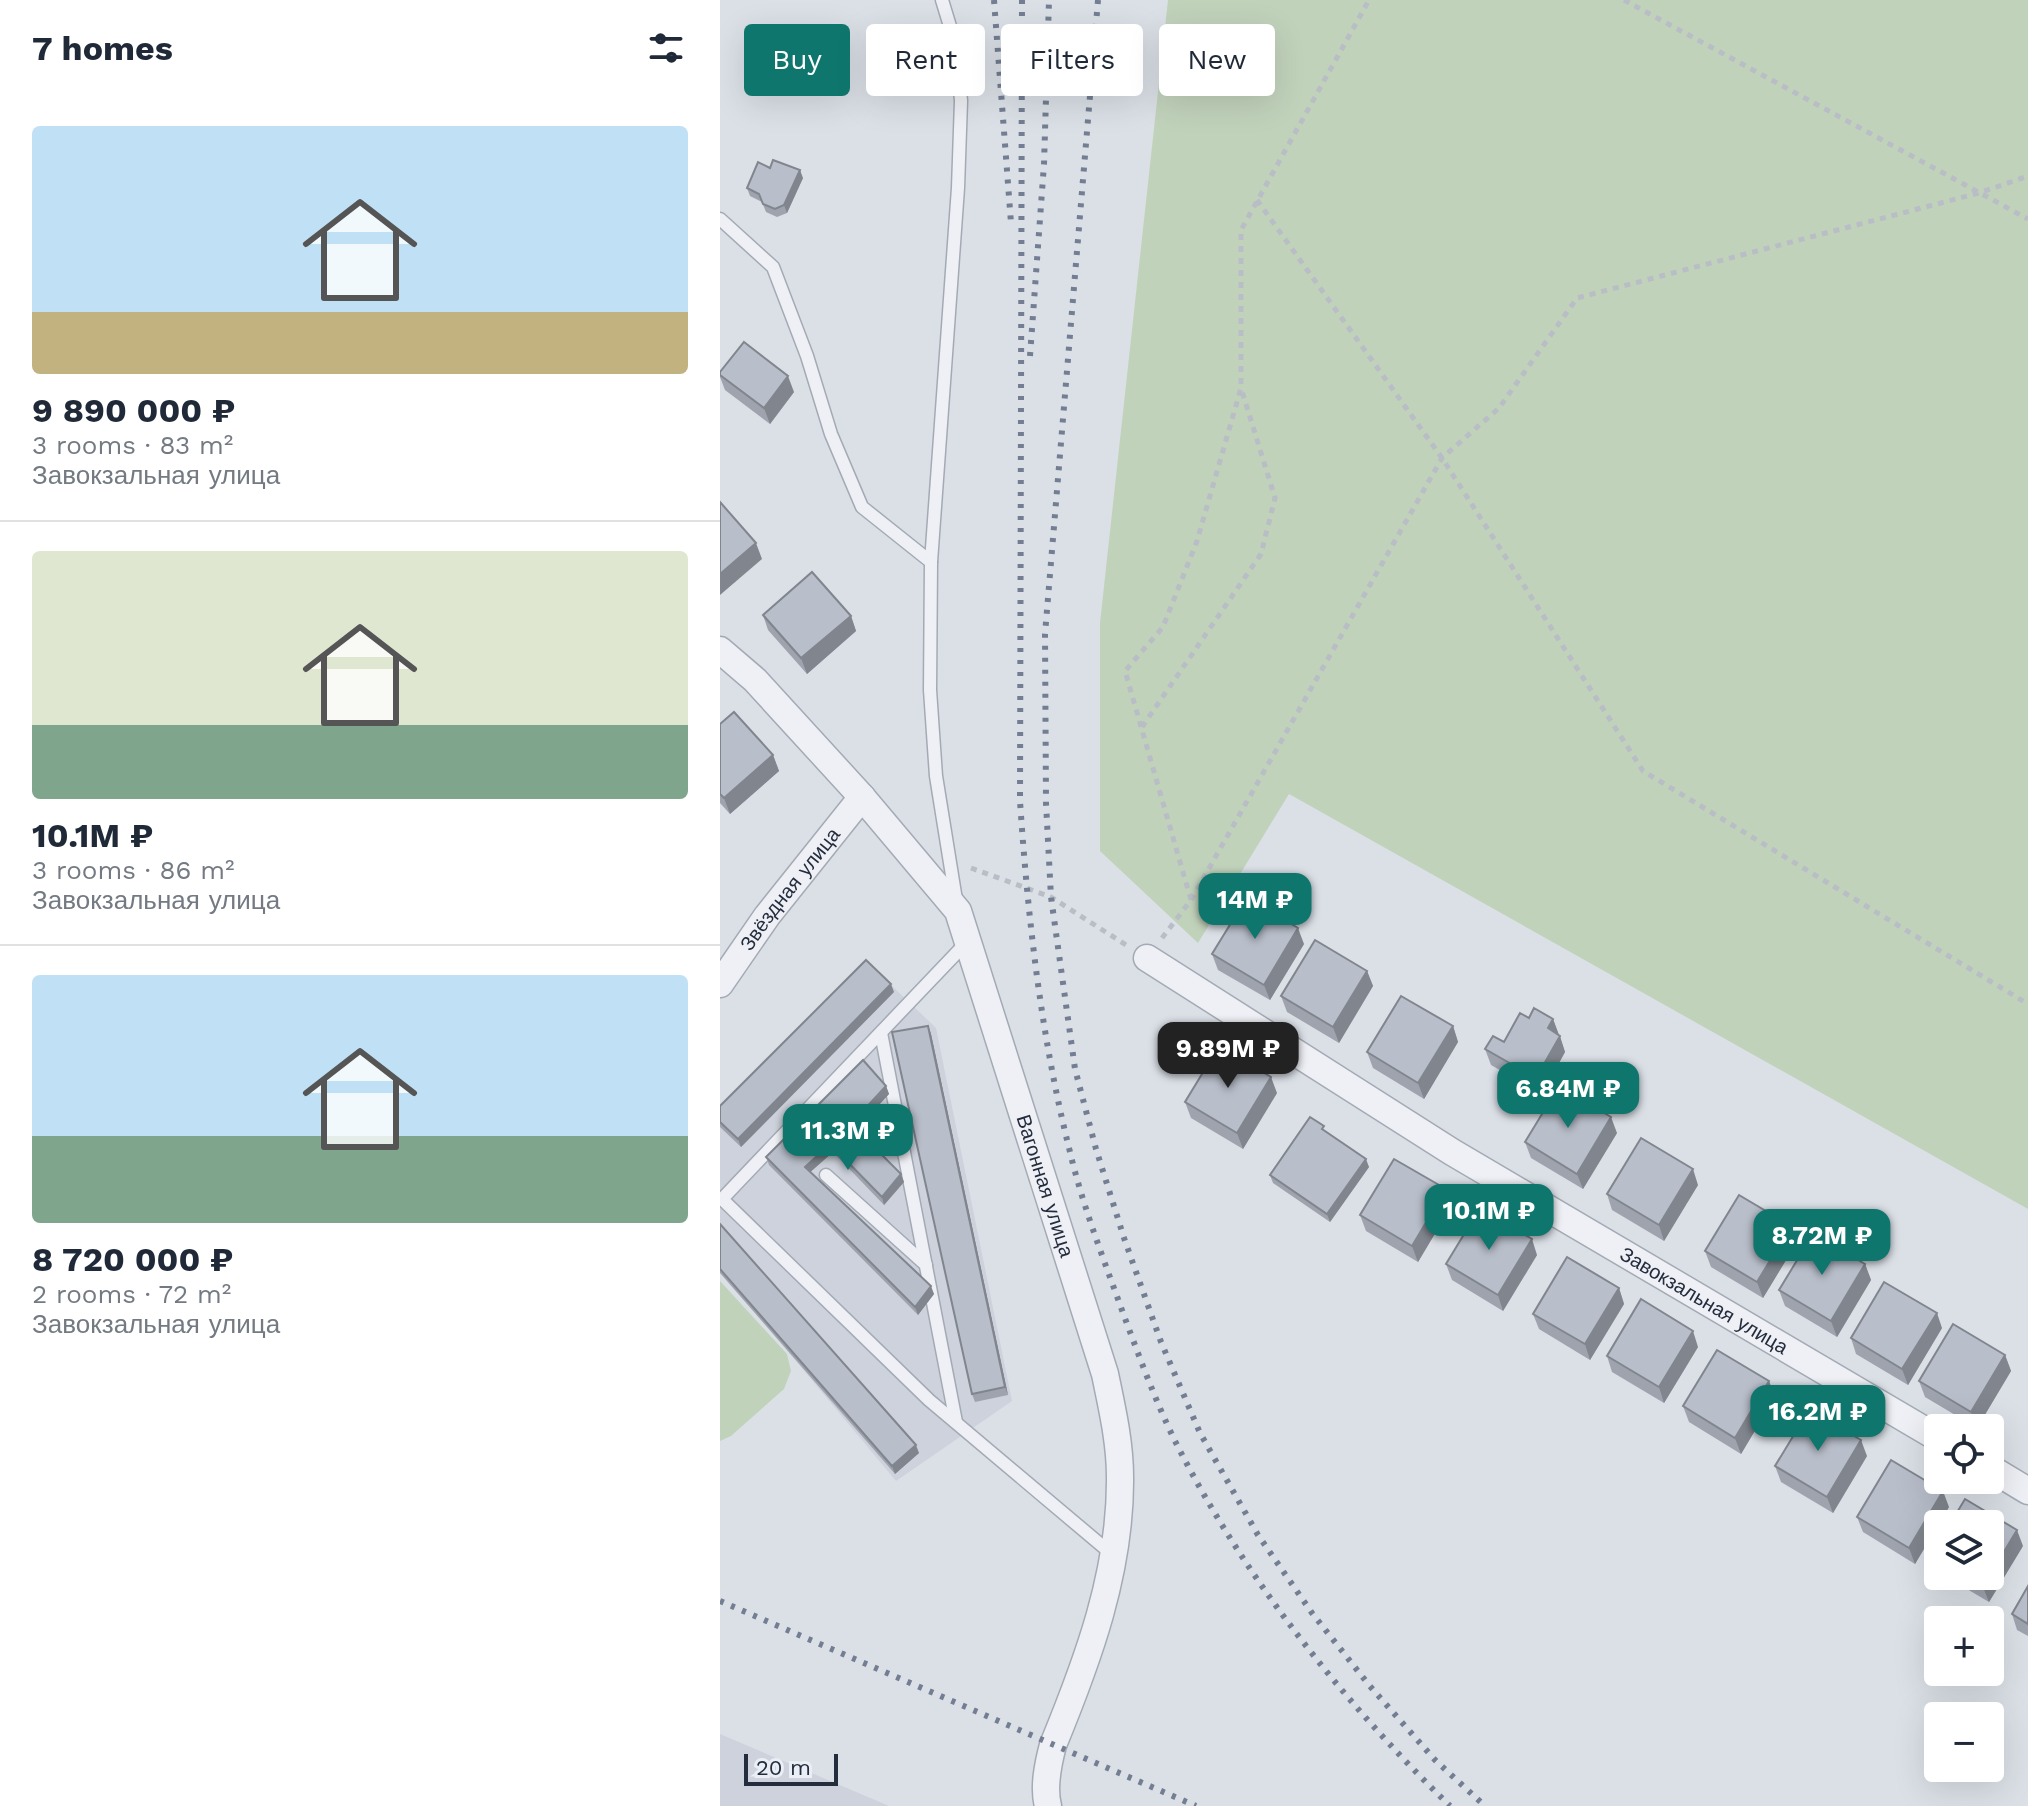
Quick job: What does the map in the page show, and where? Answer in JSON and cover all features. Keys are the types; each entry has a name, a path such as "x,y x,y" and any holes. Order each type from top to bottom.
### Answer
{"street":[{"name":"Вагонная улица","path":"720,650 755,680 862,797 958,911 1105,1374 1116,1427 1120,1478 1113,1555 1100,1620 1053,1745 1048,1765 1048,1806"},
{"name":"Звёздная улица","path":"720,984 767,916 862,797"},
{"name":"Завокзальная улица","path":"1147,958 1452,1152 1924,1430"},
{"path":"2004,1476 2028,1491"}],"lane":[{"path":"942,0 956,46 961,101 957,204 931,562 930,690 936,776 958,911"},
{"path":"720,219 773,267 807,356 831,434 862,507 931,562"},
{"path":"967,942 722,1199 929,1400 1113,1555"},
{"path":"881,1033 956,1423"},
{"path":"826,1175 926,1265"}],"path":[{"path":"1191,900 1125,671 1163,627 1197,541 1241,388 1241,230 1369,0"},
{"path":"1624,0 2028,219"},
{"path":"952,862 1051,897 1147,958 1191,900 1442,458 1499,408 1577,298 1979,193 2028,176"},
{"path":"1257,200 1442,458 1643,771 2028,1004"},
{"path":"1141,727 1261,554 1275,498 1241,388"}],"shaded area":[{"path":"866,961 936,1028 1012,1401 896,1481 720,1270 720,1108"},
{"path":"720,1734 889,1806 720,1806"}],"green space":[{"path":"1168,0 2028,0 2028,1209 1289,794 1198,943 1100,851 1100,623 1159,82 1159,96 1275,96 1275,24 1165,24"},
{"path":"720,1281 787,1354 791,1371 784,1389 731,1436 720,1441"}],"building":[{"path":"773,160 800,170 784,205 775,209 763,204 759,194 747,188 758,162 770,168"},
{"path":"744,342 788,376 764,408 720,375"},
{"path":"720,502 756,543 720,574"},
{"path":"812,572 851,616 801,658 763,615"},
{"path":"734,712 773,755 724,798 720,794 720,724"},
{"path":"1247,897 1298,928 1264,985 1212,954"},
{"path":"1315,940 1367,971 1333,1027 1281,996"},
{"path":"866,960 891,984 738,1139 720,1122 720,1106"},
{"path":"1401,996 1453,1026 1418,1083 1367,1052"},
{"path":"1534,1008 1553,1019 1548,1028 1560,1036 1536,1078 1485,1049 1493,1036 1504,1042 1520,1013 1529,1018"},
{"path":"928,1026 1005,1387 972,1394 892,1032"},
{"path":"1219,1046 1271,1077 1237,1133 1185,1102"},
{"path":"863,1060 886,1086 851,1124 901,1174 882,1197 830,1144 805,1167 931,1286 915,1307 766,1157"},
{"path":"1559,1086 1611,1117 1577,1174 1525,1142"},
{"path":"1310,1117 1366,1159 1327,1214 1270,1175"},
{"path":"1641,1138 1693,1169 1659,1225 1607,1194"},
{"path":"1394,1159 1446,1189 1412,1246 1360,1215"},
{"path":"1739,1195 1791,1226 1757,1282 1705,1251"},
{"path":"1480,1208 1532,1239 1498,1295 1446,1264"},
{"path":"720,1224 916,1445 892,1466 720,1269"},
{"path":"1813,1234 1865,1264 1831,1321 1779,1290"},
{"path":"1567,1257 1619,1288 1585,1344 1533,1314"},
{"path":"1884,1282 1937,1313 1902,1369 1851,1338"},
{"path":"1641,1299 1693,1331 1659,1387 1607,1356"},
{"path":"1953,1324 2005,1355 1971,1412 1919,1381"},
{"path":"1717,1350 1769,1381 1735,1438 1683,1406"},
{"path":"1809,1410 1861,1440 1827,1497 1775,1466"},
{"path":"1891,1460 1924,1480 1924,1494 1941,1494 1932,1510 1924,1510 1924,1523 1909,1548 1857,1517"},
{"path":"1965,1499 1983,1510 1958,1510"},
{"path":"2004,1522 2017,1530 2004,1552"},
{"path":"2028,1586 2028,1624 2012,1614"}],"railway":[{"path":"994,0 1011,223"},
{"path":"1022,0 1020,801 1037,978 1051,1065 1070,1152 1094,1233 1141,1362 1175,1441 1202,1491 1263,1588 1333,1680 1450,1806"},
{"path":"1030,356 1044,164 1049,0"},
{"path":"1098,0 1045,634 1046,803 1051,897 1075,1069 1124,1238 1161,1342 1200,1433 1258,1535 1312,1613 1369,1685 1436,1761 1485,1806"},
{"path":"720,1601 1196,1806"}]}
